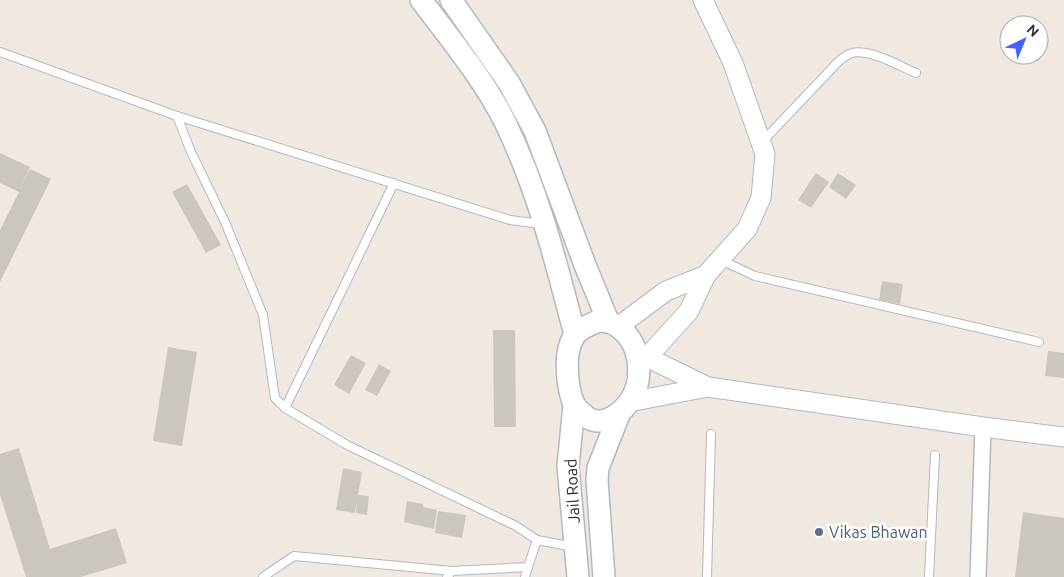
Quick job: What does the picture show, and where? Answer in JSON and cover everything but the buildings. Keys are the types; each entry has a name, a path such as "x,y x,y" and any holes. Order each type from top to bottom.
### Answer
{"main road":[{"path":"421,0 469,65 505,122 546,224 575,335"},
{"path":"452,0 510,83 535,131 585,265 614,324 630,338 641,358 634,393 624,407 605,421 594,422 585,417 574,405 570,391 567,363 569,351 575,335 584,327 598,321 614,324"},
{"name":"Jail Road","path":"574,405 568,466 578,577"},
{"name":"Jail Road","path":"604,577 597,480 598,468 624,407"}],"street":[{"path":"614,324 666,291 706,275 722,260 747,229 761,198 765,154 733,63 703,0"},
{"path":"706,275 689,311 641,358 708,387 1064,437"},
{"path":"624,407 708,387"},
{"path":"978,577 983,427"}],"lane":[{"path":"761,142 848,54 858,51 870,53 916,73"},
{"path":"0,52 177,116 510,220 546,224"},
{"path":"177,116 191,152 225,222 263,315 275,398 285,408 347,445 516,526 538,540 576,547"},
{"path":"285,408 394,183"},
{"path":"722,260 756,276 1039,342"},
{"path":"706,577 710,434"},
{"path":"929,577 935,455"},
{"path":"525,577 538,540"},
{"path":"263,577 294,556 450,574 528,567"}],"place":[{"name":"Vikas Bhawan","path":"819,532"}]}
